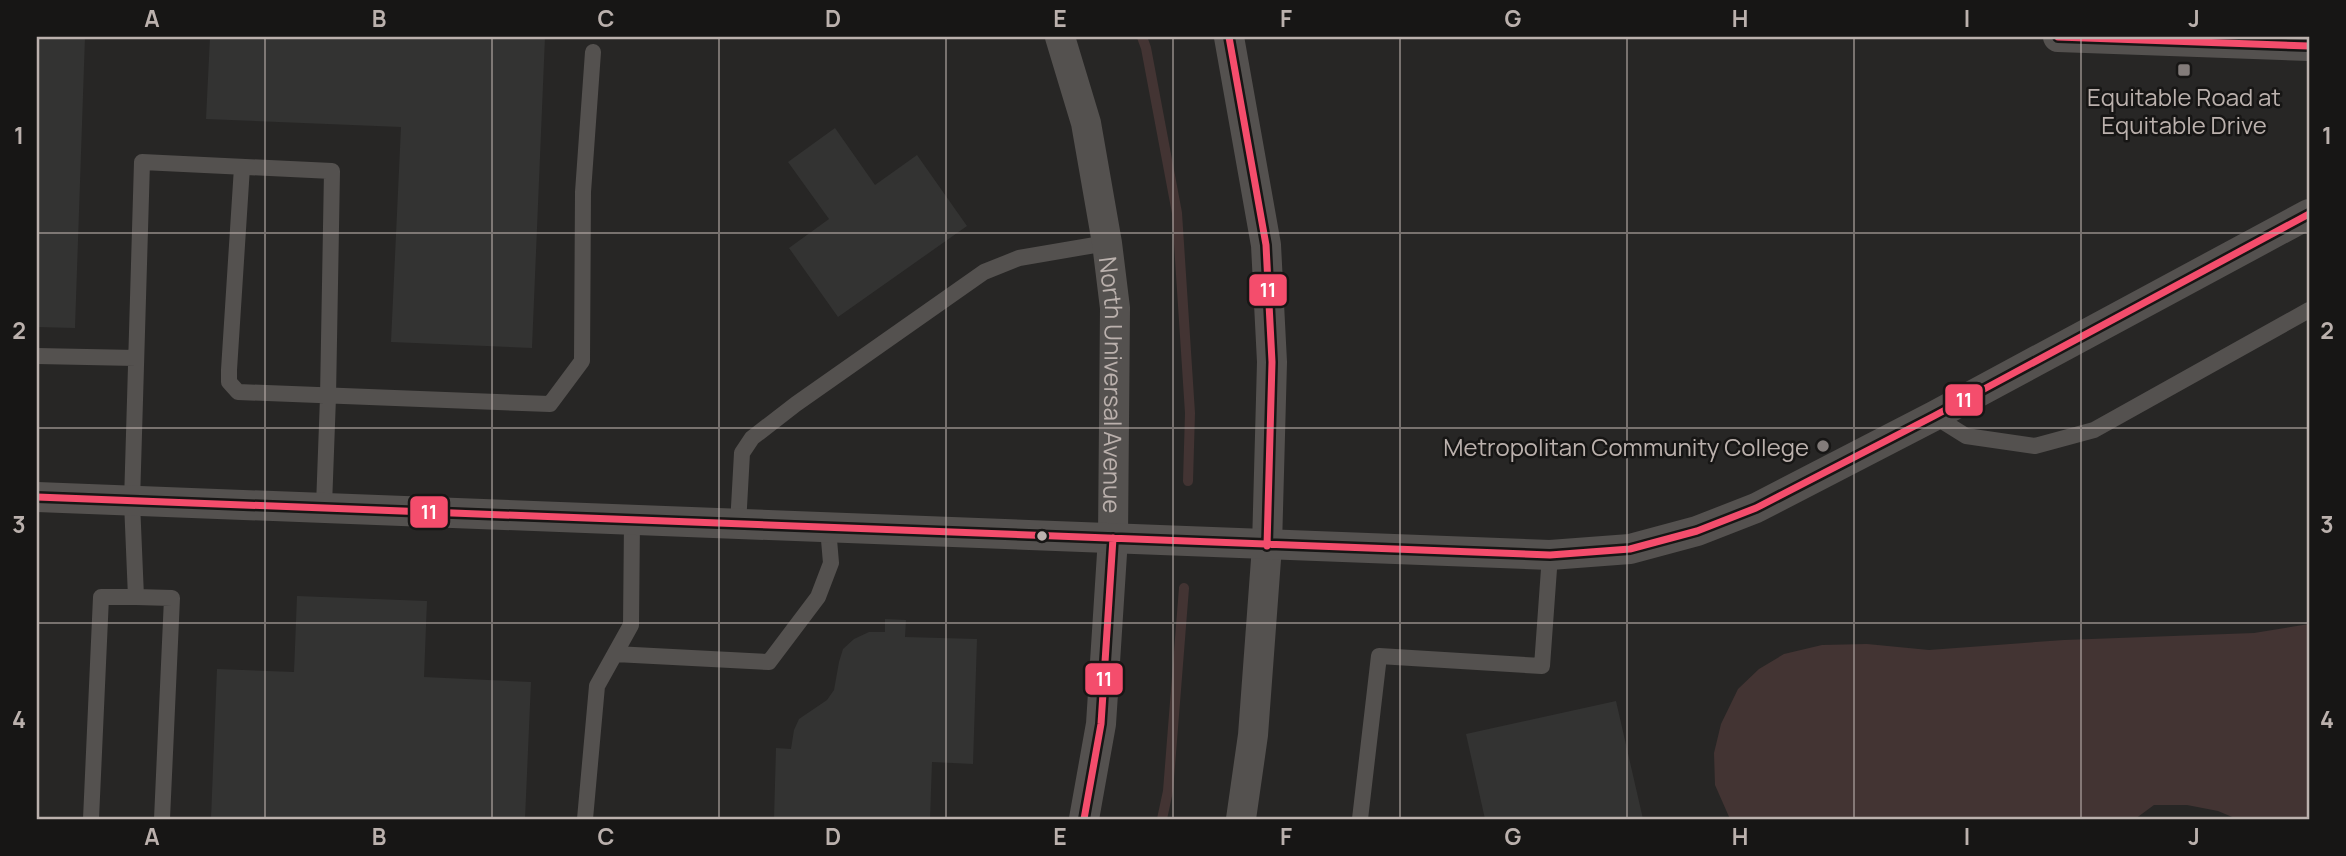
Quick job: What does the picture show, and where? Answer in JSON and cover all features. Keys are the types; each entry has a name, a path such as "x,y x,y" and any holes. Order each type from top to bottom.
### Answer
{"street":[{"name":"North Universal Avenue","path":"1060,37 1086,123 1107,243 1115,308 1113,538 1101,724 1084,819"},
{"path":"1229,37 1266,245 1272,362 1267,546 1253,735 1241,819"},
{"path":"2058,37 2173,39 2309,46"},
{"path":"37,497 324,506 1267,546 1550,555 1630,549 1697,531 1756,508 1934,416 2309,214"}],"lane":[{"path":"242,167 229,382 238,392 550,404 582,361 583,192 593,52"},
{"path":"136,597 132,502 142,162 332,171 324,506"},
{"path":"738,525 742,453 752,438 796,404 985,272 1019,258 1107,243"},
{"path":"1934,416 1966,436 2035,446 2094,430 2309,310"},
{"path":"37,356 136,358"},
{"path":"585,819 597,685 631,625 632,521"},
{"path":"615,654 769,662 818,597 831,563 828,528"},
{"path":"1360,819 1379,656 1542,666 1550,555"},
{"path":"91,819 102,597 172,598 162,819"}],"shaded area":[{"path":"37,37 2309,37 2309,819 37,819"},
{"path":"2309,624 2309,819 2237,819 2218,811 2187,805 2154,805 2135,819 1730,819 1715,785 1714,753 1721,724 1738,689 1759,669 1784,654 1822,645 1867,644 1929,650 2064,640 2254,633"}],"building":[{"path":"37,37 85,37 75,328 37,327"},
{"path":"210,37 545,37 532,348 391,342 401,127 206,119"},
{"path":"835,128 875,185 917,155 967,226 838,317 789,248 829,219 788,162"},
{"path":"297,596 427,601 424,677 531,682 525,819 211,819 217,669 294,672"},
{"path":"885,619 906,620 905,637 977,639 973,764 932,762 930,819 774,819 776,748 791,749 799,719 827,700 834,690 843,649 854,639 869,632 885,632"},
{"path":"1616,701 1643,819 1485,819 1466,734"}],"waterway":[{"path":"1142,37 1177,213 1190,413 1188,481"},
{"path":"1162,819 1168,791 1184,588"}],"transit line":[{"name":"11","path":"1229,37 1266,245 1272,362 1267,546"},
{"name":"11","path":"2058,37 2309,46"},
{"name":"11","path":"37,497 1550,555 1630,549 1697,531 1756,508 1934,416 2309,214"},
{"name":"11","path":"1084,819 1101,724 1113,538"}],"place":[{"name":"Equitable Road at Equitable Drive","path":"2184,70"},
{"name":"Metropolitan Community College","path":"1823,446"}]}
